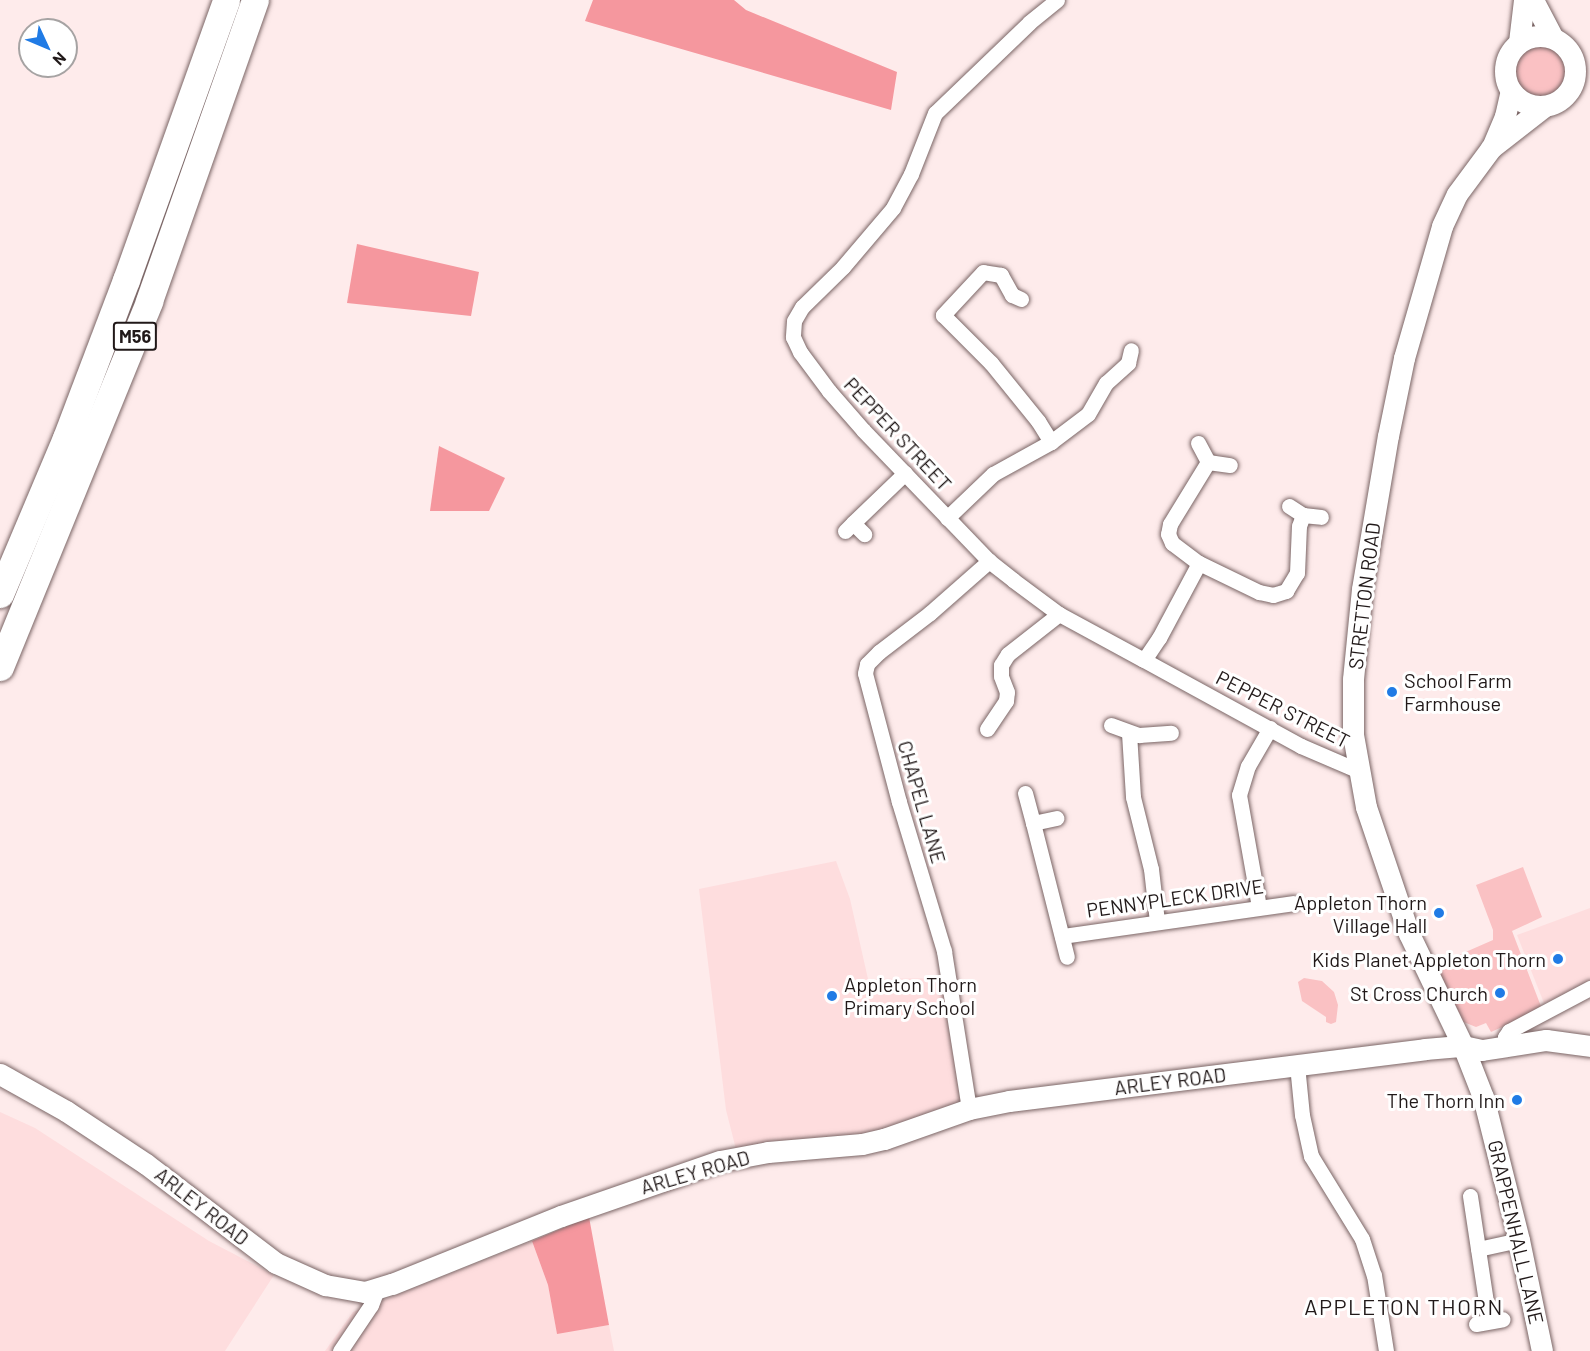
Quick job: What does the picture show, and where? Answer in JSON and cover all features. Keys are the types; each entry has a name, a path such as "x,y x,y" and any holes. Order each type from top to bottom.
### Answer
{"highway":[{"name":"M56","path":"0,594 66,438 122,291 226,0"},
{"name":"M56","path":"0,667 149,301 255,0"}],"street":[{"name":"PEPPER STREET","path":"1057,0 1029,23 935,113 911,174 893,208 843,267 802,307 794,321 793,337 806,360 829,391 989,561 1059,614 1301,746 1357,770"},
{"path":"1524,0 1519,42 1507,58 1504,69 1511,91 1526,104 1545,106 1554,103 1590,78"},
{"path":"1533,0 1558,41 1574,61 1573,82 1568,92"},
{"path":"1519,42 1536,36 1558,41 1590,55"},
{"name":"STRETTON ROAD","path":"1463,1046 1409,934 1382,858 1357,770 1353,735 1355,641 1374,515 1404,357 1442,226 1457,194 1491,148 1505,116 1511,91"},
{"name":"STRETTON ROAD","path":"1491,148 1545,106"},
{"path":"1021,299 1012,295 1001,275 987,267 943,315 991,363 1038,421 1051,442"},
{"path":"947,518 993,474 1051,442 1088,414 1106,383 1128,363 1131,347"},
{"path":"1198,443 1208,462"},
{"path":"1208,462 1230,465"},
{"path":"1208,462 1170,524 1168,534 1172,543 1199,563 1258,592 1274,595 1286,591 1297,573 1299,526 1303,515"},
{"path":"854,529 905,473"},
{"path":"1289,506 1303,515 1321,517"},
{"name":"CHAPEL LANE","path":"969,1109 944,951 902,813 865,673 867,664 879,652 930,613 989,561"},
{"path":"1144,660 1159,638 1199,563"},
{"path":"987,729 1006,701 1007,692 1000,676 1001,664 1008,654 1059,614"},
{"path":"1111,725 1129,733 1171,733"},
{"path":"1259,907 1239,795 1248,766 1270,728"},
{"path":"1129,733 1133,797 1151,869 1157,922"},
{"path":"1025,793 1067,957"},
{"path":"1033,823 1056,818"},
{"name":"PENNYPLECK DRIVE","path":"1062,936 1294,903"},
{"path":"1506,1044 1505,1037 1509,1031 1590,988"},
{"name":"ARLEY ROAD","path":"0,1074 66,1111 146,1164 276,1263 325,1285 353,1291 377,1289 543,1222 720,1161 768,1152 862,1144 884,1139 969,1109 1009,1101 1463,1046 1482,1050 1506,1044 1546,1040 1590,1046"},
{"name":"GRAPPENHALL LANE","path":"1463,1046 1484,1097 1519,1240 1542,1351"},
{"path":"1297,1065 1302,1115 1311,1156 1362,1239 1374,1275 1386,1351"},
{"path":"1470,1196 1490,1322"},
{"path":"1478,1249 1519,1240"},
{"path":"340,1351 372,1305 377,1289"}],"shaded area":[{"path":"593,0 734,0 746,10 897,72 891,110 585,21"},
{"path":"1534,41 1546,41 1556,45 1564,53 1568,69 1564,85 1556,93 1546,97 1534,97 1524,93 1516,85 1512,75 1512,63 1516,53 1524,45"},
{"path":"357,244 479,272 471,316 347,303"},
{"path":"439,446 505,478 489,511 430,511"},
{"name":"Appleton Thorn Primary School","path":"836,861 850,899 868,979 949,978 969,1109 918,1127 738,1157 726,1110 699,889"},
{"path":"1523,867 1542,917 1512,931 1542,1009 1491,1032 1486,1023 1476,1027 1461,1021 1436,965 1493,940 1493,930 1476,885"},
{"name":"Kids Planet Appleton Thorn","path":"1590,908 1590,982 1578,991 1544,1003 1517,935"},
{"path":"1304,978 1322,981 1334,992 1338,1005 1336,1022 1331,1024 1326,1022 1326,1017 1302,1001 1298,982"},
{"path":"0,1112 35,1128 209,1241 274,1275 225,1351 0,1351"},
{"path":"589,1217 609,1325 557,1334 548,1285 532,1241"},
{"path":"532,1241 548,1285 557,1333 609,1325 614,1351 325,1351 353,1312"}],"place":[{"name":"School Farm Farmhouse","path":"1392,692"},
{"name":"Appleton Thorn Village Hall","path":"1439,913"},
{"name":"Kids Planet Appleton Thorn","path":"1558,959"},
{"name":"St Cross Church","path":"1500,993"},
{"name":"Appleton Thorn Primary School","path":"832,996"},
{"name":"The Thorn Inn","path":"1517,1100"}],"district":[{"name":"APPLETON THORN","path":"1404,1307"}]}
